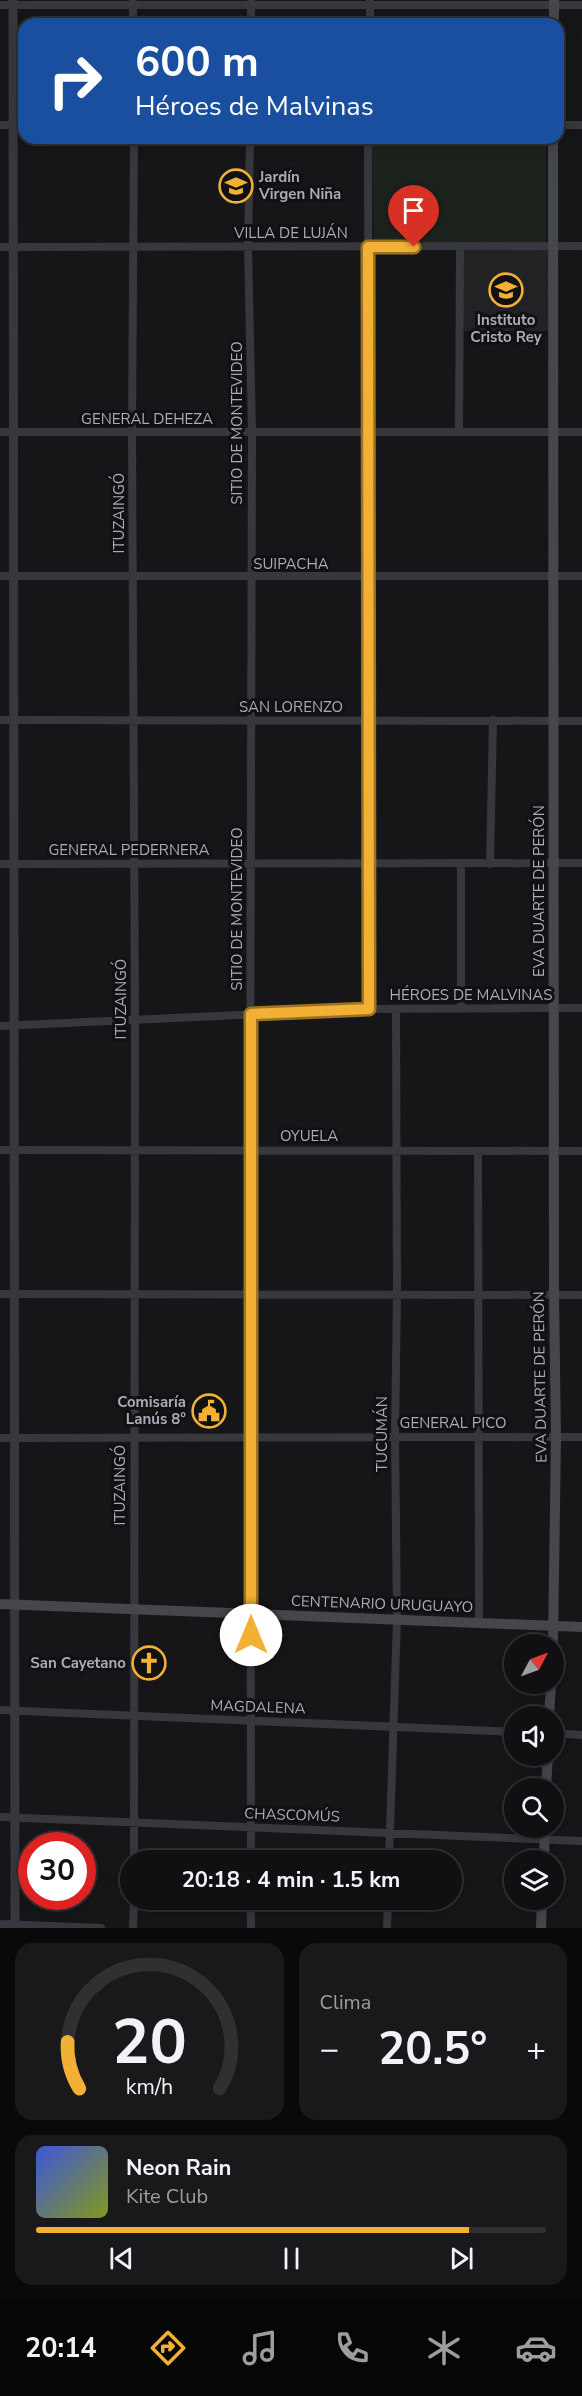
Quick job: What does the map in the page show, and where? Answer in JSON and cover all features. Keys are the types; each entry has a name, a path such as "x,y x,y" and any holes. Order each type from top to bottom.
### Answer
{"main road":[{"path":"554,2 554,18"},
{"name":"EVA DUARTE DE PERÓN","path":"553,144 556,1437 554,1634"},
{"name":"CENTENARIO URUGUAYO","path":"0,1604 582,1627"},
{"path":"544,1840 544,1850"},
{"path":"541,1928 542,1910"}],"street":[{"path":"133,2 133,18"},
{"path":"0,5 133,2 554,2 582,5"},
{"path":"251,2 251,18"},
{"path":"13,3 15,1926"},
{"path":"369,18 370,3"},
{"path":"0,125 18,125"},
{"path":"564,125 582,125"},
{"name":"ITUZAINGÓ","path":"134,144 132,432 135,1021 133,1150 134,1850"},
{"name":"SITIO DE MONTEVIDEO","path":"249,144 248,246 252,432 251,1850"},
{"path":"368,144 369,1009"},
{"name":"VILLA DE LUJÁN","path":"0,247 582,246"},
{"path":"459,431 460,247"},
{"name":"GENERAL DEHEZA","path":"0,432 582,432"},
{"name":"SUIPACHA","path":"0,576 582,576"},
{"name":"SAN LORENZO","path":"0,720 582,721"},
{"path":"490,864 493,720"},
{"name":"GENERAL PEDERNERA","path":"0,864 582,863"},
{"path":"461,864 461,1008"},
{"name":"HÉROES DE MALVINAS","path":"0,1026 369,1009 582,1008"},
{"name":"TUCUMÁN","path":"389,1850 397,1619 396,1009"},
{"name":"OYUELA","path":"0,1150 582,1151"},
{"path":"478,1151 479,1623"},
{"path":"0,1294 582,1295"},
{"name":"GENERAL PICO","path":"0,1438 582,1437"},
{"name":"MAGDALENA","path":"0,1710 504,1731"},
{"path":"564,1734 582,1735"},
{"name":"CHASCOMÚS","path":"0,1817 582,1841"},
{"path":"134,1910 134,1928"},
{"path":"251,1910 251,1928"},
{"path":"387,1928 388,1910"},
{"path":"0,1924 101,1928"}],"shaded area":[{"path":"372,144 546,144 546,242 374,242"},
{"name":"Instituto Cristo Rey","path":"463,249 549,249 549,331 463,331"}],"place":[{"name":"Jardín Virgen Niña","path":"236,186"},
{"name":"Instituto Cristo Rey","path":"506,290"},
{"name":"Comisaría Lanús 8°","path":"209,1411"},
{"name":"San Cayetano","path":"149,1663"}],"route":[{"path":"251,1635 251,1014 369,1009 368,247 414,247"}]}
